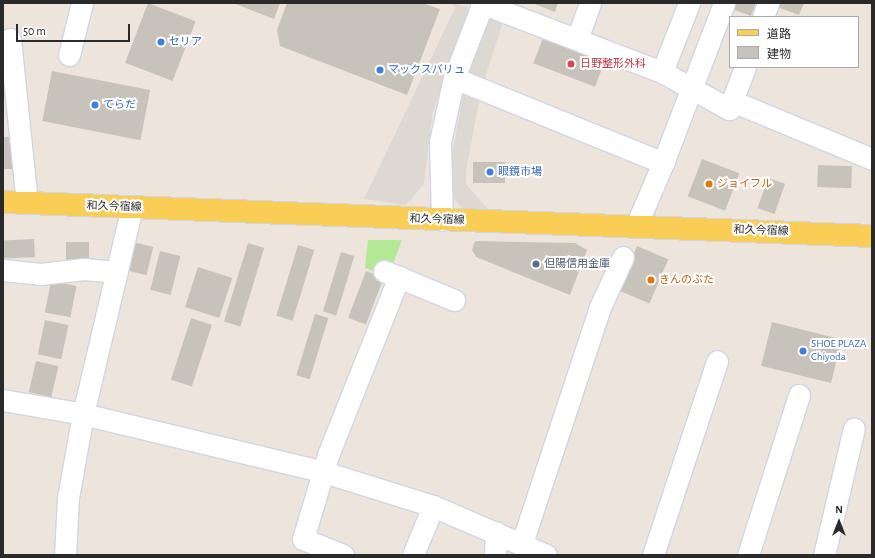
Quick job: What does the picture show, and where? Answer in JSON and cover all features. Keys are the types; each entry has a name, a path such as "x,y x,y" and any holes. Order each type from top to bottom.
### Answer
{"main road":[{"name":"和久今宿線","path":"3,202 872,236"}],"street":[{"path":"69,55 82,3"},
{"path":"442,220 440,142 454,78 482,3 662,72 690,91 729,109 745,68"},
{"path":"576,39 590,3"},
{"path":"662,72 688,3"},
{"path":"636,226 663,163 724,3"},
{"path":"763,16 768,3"},
{"path":"10,39 27,203"},
{"path":"454,78 663,163"},
{"path":"732,101 872,159"},
{"path":"65,555 68,498 83,414 118,272 132,207"},
{"path":"522,543 600,307 623,257"},
{"path":"3,270 40,274 84,269 118,272"},
{"path":"343,555 303,539 324,472 392,274 454,300"},
{"path":"653,555 717,361"},
{"path":"748,555 798,396"},
{"path":"3,400 83,414 324,472 433,506 522,543 546,555"},
{"path":"824,555 854,428"},
{"path":"413,555 433,506"},
{"path":"495,555 496,532"}],"green space":[{"path":"368,240 402,240 392,266 379,273 365,268"}],"shaded area":[{"path":"452,3 468,7 468,20 433,111 424,184 406,205 364,199 455,8"},
{"path":"498,16 504,19 481,90 466,172 466,184 491,213 462,208 450,194 448,177 465,84 484,21"}],"building":[{"name":"セリア","path":"148,3 196,21 173,81 125,63"},
{"path":"233,3 280,3 274,19"},
{"name":"マックスバリュ","path":"287,3 422,3 440,9 407,95 280,46 277,30"},
{"path":"532,3 558,3 555,12"},
{"path":"734,3 756,3 751,16 732,9"},
{"path":"779,3 804,3 799,15 777,7"},
{"path":"543,38 605,62 595,87 533,63"},
{"path":"52,71 150,90 140,140 42,121"},
{"path":"3,137 11,137 13,169 3,169"},
{"path":"702,159 739,173 725,211 688,196"},
{"path":"473,162 505,162 505,183 473,183"},
{"path":"818,165 852,166 851,188 817,187"},
{"path":"768,178 785,184 775,214 758,208"},
{"path":"34,239 35,257 4,259 3,241"},
{"path":"475,241 575,243 587,250 570,295 476,257 472,250"},
{"path":"66,242 89,242 89,262 66,262"},
{"path":"133,242 153,247 146,275 126,270"},
{"path":"248,243 264,248 240,326 224,321"},
{"path":"298,245 314,250 293,321 276,316"},
{"path":"637,246 668,259 650,303 618,290"},
{"path":"160,251 180,256 171,295 150,290"},
{"path":"341,252 354,256 336,315 323,311"},
{"path":"198,267 232,278 219,318 185,307"},
{"path":"366,271 384,278 366,324 348,318"},
{"path":"51,281 77,286 70,317 45,312"},
{"path":"315,314 328,318 310,379 296,375"},
{"path":"191,318 212,325 192,387 171,380"},
{"path":"45,320 68,325 61,359 38,354"},
{"path":"772,322 842,339 831,383 761,366"},
{"path":"36,361 58,366 51,397 29,392"}],"place":[{"name":"セリア","path":"161,42"},
{"name":"日野整形外科","path":"571,64"},
{"name":"マックスバリュ","path":"380,70"},
{"name":"てらだ","path":"95,105"},
{"name":"眼鏡市場","path":"490,172"},
{"name":"ジョイフル","path":"709,184"},
{"name":"但陽信用金庫","path":"536,264"},
{"name":"きんのぶた","path":"651,280"},
{"name":"SHOE PLAZA Chiyoda","path":"803,351"}]}
